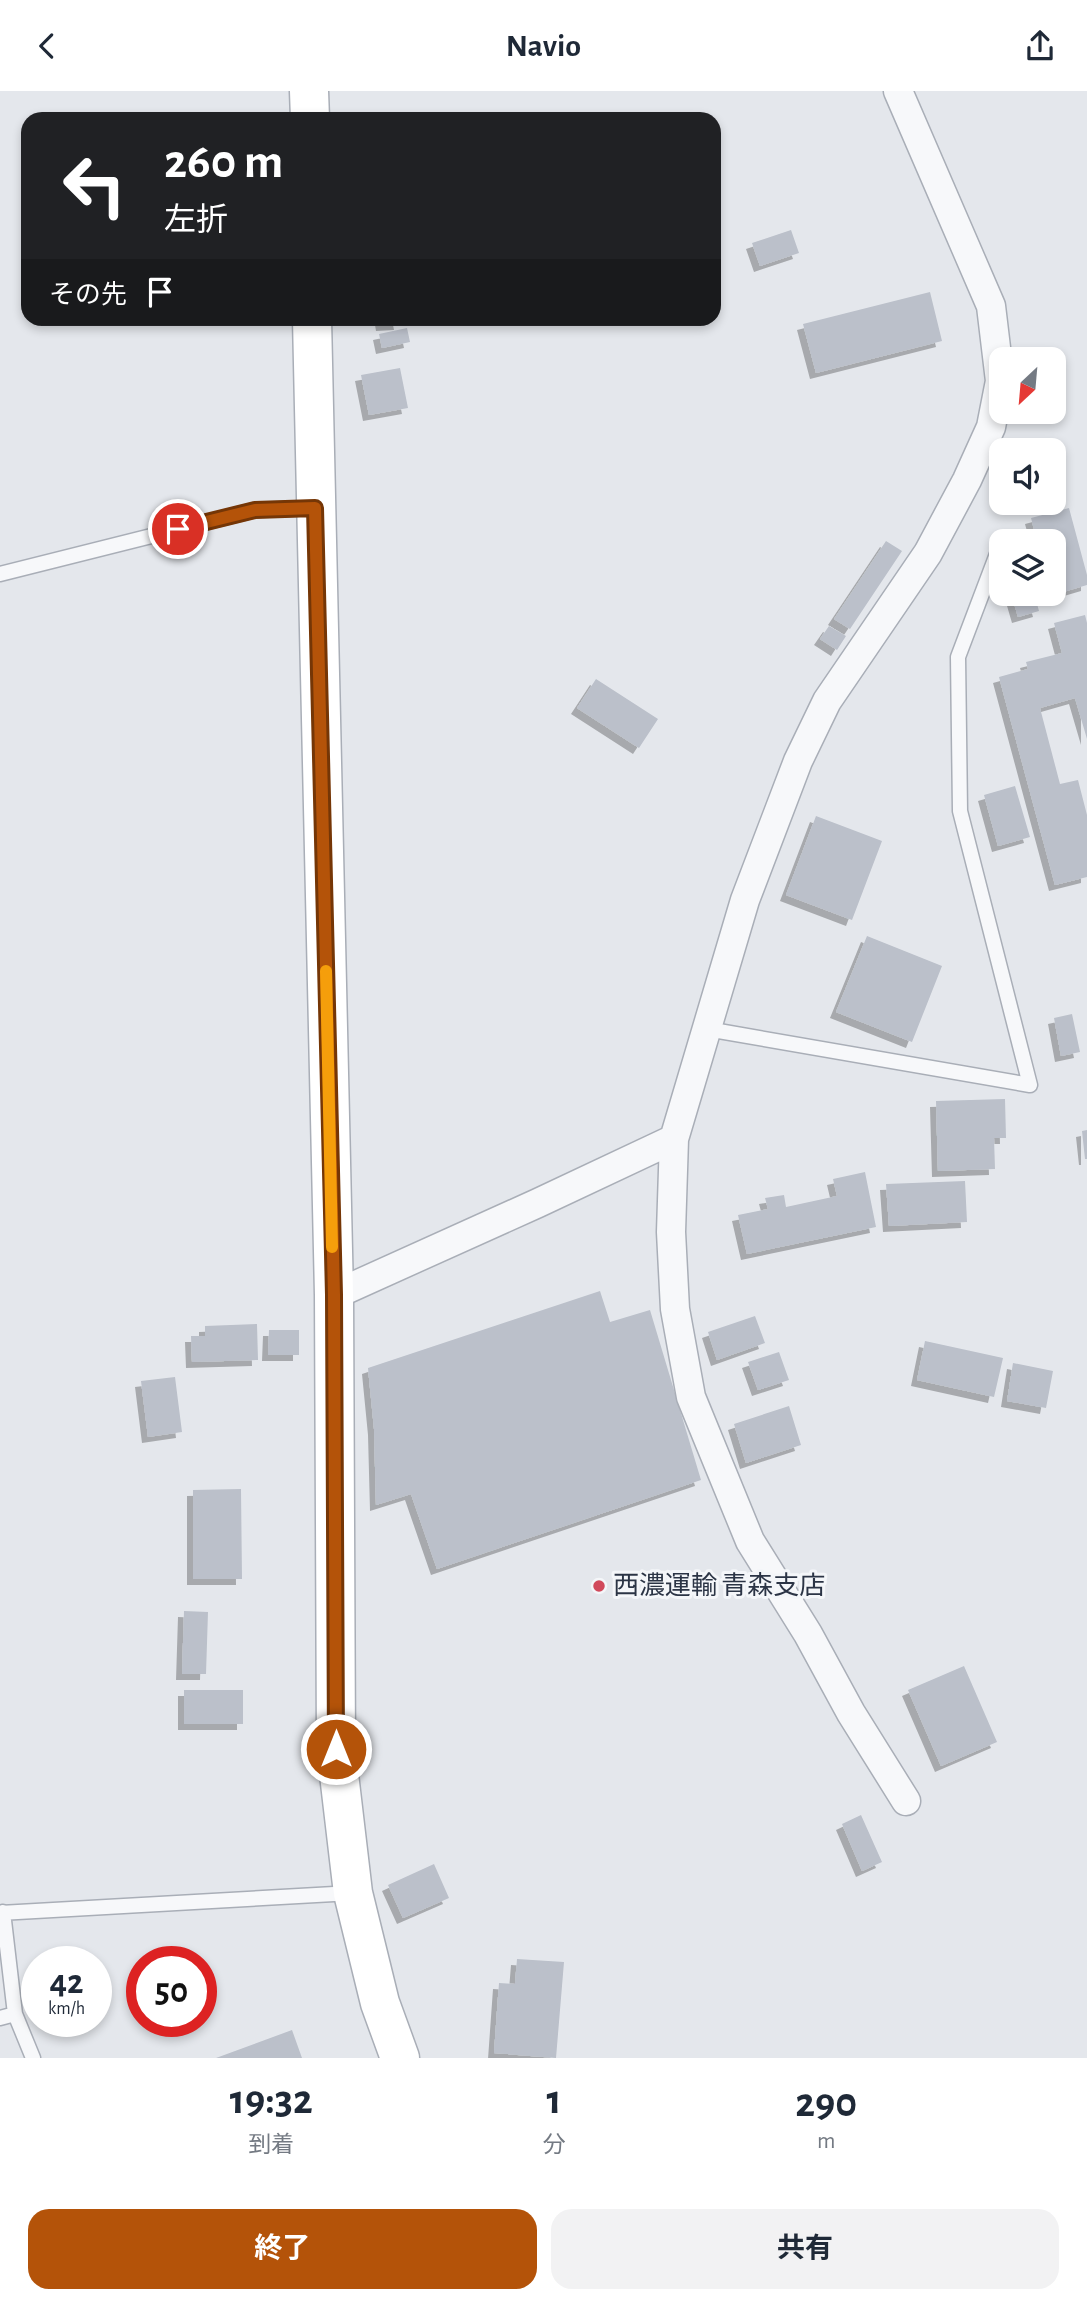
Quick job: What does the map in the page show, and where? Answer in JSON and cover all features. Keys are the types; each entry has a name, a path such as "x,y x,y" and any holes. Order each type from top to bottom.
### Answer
{"main road":[{"path":"309,91 310,112"},
{"path":"312,326 334,1295 336,1749 352,1893 380,2003 400,2058"}],"street":[{"path":"898,91 991,306 1000,381 991,427 961,492 928,553 827,701 798,761 745,900 674,1139 671,1232 676,1309 691,1397 750,1541 906,1801"},
{"path":"334,1295 674,1139"}],"lane":[{"path":"0,574 255,510 315,508"},
{"path":"707,1029 1030,1086 960,811 958,657 989,575"},
{"path":"33,2058 7,2016 1,1912 352,1893"}],"building":[{"path":"791,230 799,253 760,266 752,243"},
{"path":"930,292 942,341 816,373 803,324"},
{"path":"407,328 410,342 382,348 379,334"},
{"path":"400,368 408,408 369,415 361,375"},
{"path":"1069,508 1087,575 1087,585 1066,591 1066,529 1034,529 1031,518 1066,515 1066,509"},
{"path":"886,541 902,551 850,629 834,619"},
{"path":"1015,606 1038,606 1039,611 1018,617"},
{"path":"1085,615 1087,739 1075,698 1040,708 1060,784 1078,780 1087,815 1087,877 1055,885 999,677 1028,669 1026,662 1062,653 1054,623"},
{"path":"829,626 846,636 837,650 820,639"},
{"path":"596,679 658,719 639,748 577,708"},
{"path":"1015,786 1030,837 998,846 984,795"},
{"path":"816,816 882,841 852,920 786,895"},
{"path":"867,936 942,966 912,1042 836,1012"},
{"path":"1072,1014 1080,1052 1061,1056 1054,1018"},
{"path":"1005,1099 1006,1138 994,1138 995,1169 938,1171 936,1101"},
{"path":"1087,1130 1087,1159 1085,1159 1082,1131"},
{"path":"865,1172 876,1227 747,1254 738,1215 768,1209 765,1198 784,1195 786,1207 837,1196 833,1179"},
{"path":"965,1181 967,1222 889,1226 886,1184"},
{"path":"600,1291 610,1322 650,1310 701,1480 437,1569 411,1494 376,1505 374,1429 368,1368"},
{"path":"755,1316 765,1343 717,1360 708,1332"},
{"path":"257,1324 258,1360 192,1362 191,1336 205,1336 205,1326"},
{"path":"269,1330 299,1330 299,1355 268,1355"},
{"path":"925,1341 1003,1358 994,1397 917,1380"},
{"path":"779,1352 789,1380 758,1390 748,1362"},
{"path":"1013,1363 1053,1371 1046,1408 1007,1401"},
{"path":"175,1377 182,1432 148,1437 141,1381"},
{"path":"789,1406 801,1445 746,1463 734,1424"},
{"path":"241,1489 242,1579 193,1579 193,1490"},
{"path":"184,1611 208,1612 206,1674 182,1674"},
{"path":"964,1666 997,1742 941,1766 908,1690"},
{"path":"184,1690 243,1690 243,1724 184,1724"},
{"path":"861,1815 882,1862 862,1871 842,1824"},
{"path":"434,1864 449,1898 403,1918 388,1885"},
{"path":"517,1959 564,1962 556,2058 494,2053 499,1983 515,1984"},
{"path":"292,2030 302,2058 216,2058"}],"slow traffic":[{"path":"326,971 332,1247"}],"place":[{"name":"西濃運輸 青森支店","path":"599,1586"}],"route":[{"path":"178,529 255,510 315,508 334,1295 336,1749"}]}
